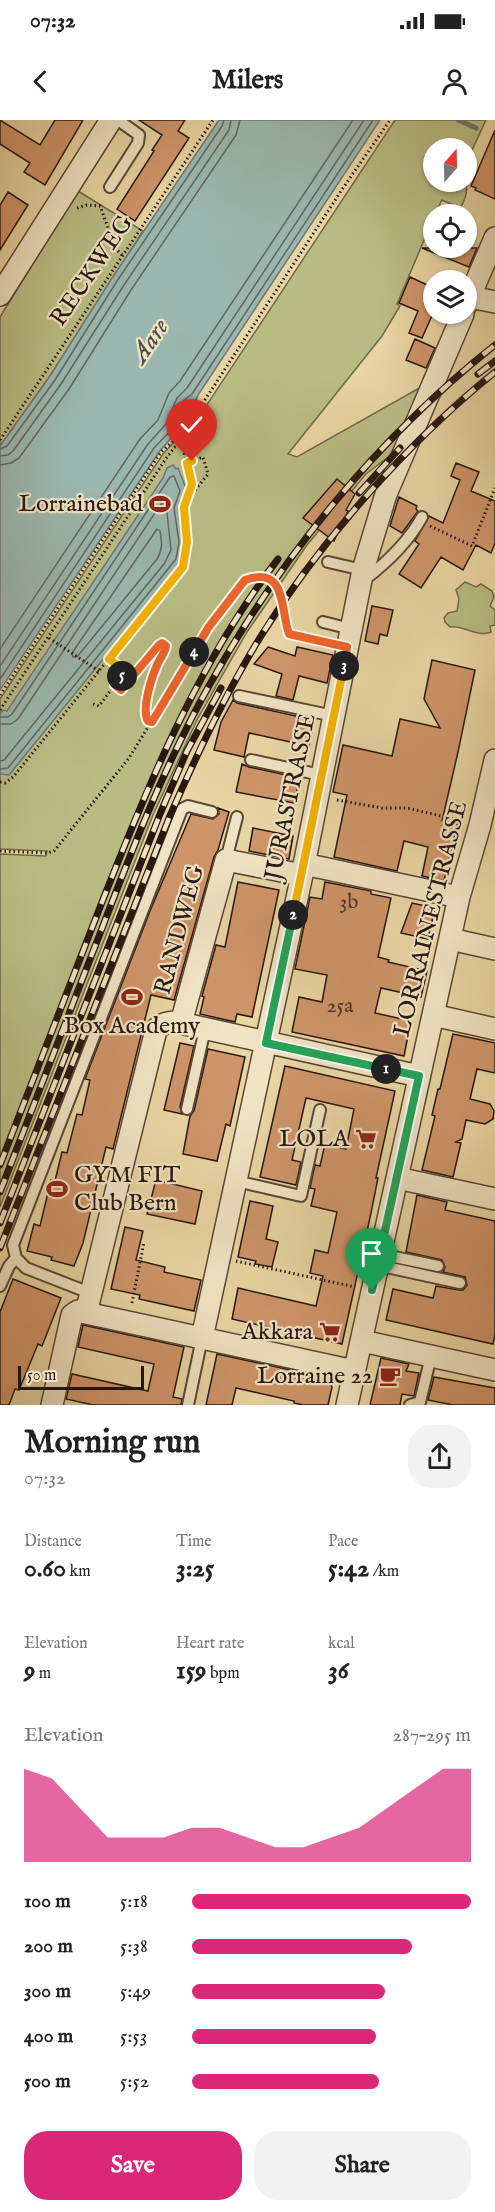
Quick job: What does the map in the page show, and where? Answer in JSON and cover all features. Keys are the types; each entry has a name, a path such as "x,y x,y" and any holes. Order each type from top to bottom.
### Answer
{"street":[{"path":"0,295 111,120"},
{"name":"JURASTRASSE","path":"477,280 495,238"},
{"path":"477,304 495,302"},
{"name":"JURASTRASSE","path":"202,1338 303,869 362,576 386,494 458,324"},
{"name":"LORRAINESTRASSE","path":"347,1405 459,897 480,825 495,760"},
{"name":"RANDWEG","path":"88,1303 156,1030 163,1023 181,1023 195,951 226,860 303,869 459,897"},
{"path":"450,939 495,949"},
{"path":"433,1015 495,1029"},
{"path":"181,1023 419,1076"},
{"path":"397,1178 495,1199"},
{"path":"52,1405 70,1319 88,1303 128,1322 354,1371"},
{"path":"362,1341 495,1370"}],"lane":[{"path":"110,187 138,143 138,135 118,120"},
{"path":"328,562 362,576 381,565 416,529 421,519"},
{"path":"323,622 349,638"},
{"path":"239,696 334,716"},
{"path":"251,760 321,775"},
{"path":"88,1303 26,1268 16,1258 14,1245 182,809 188,806 213,812"},
{"path":"226,860 237,817"},
{"path":"188,1109 205,1029"},
{"path":"236,1181 301,1196 320,1110"},
{"path":"0,1286 9,1266 16,1258"},
{"path":"379,1259 438,1266"},
{"path":"379,1259 460,1283"},
{"path":"188,1405 202,1338"},
{"path":"410,1405 420,1402 431,1356"}],"path":[{"name":"RECKWEG","path":"0,440 213,120"},
{"path":"0,710 49,638 161,452 186,429 390,120"},
{"path":"72,212 81,206 100,205 116,249 123,256"},
{"path":"178,419 186,429"},
{"path":"0,782 5,783 13,777 183,567 187,542 184,511 192,484 179,436"},
{"path":"0,695 167,457 175,447 181,444"},
{"path":"184,511 192,494 208,474 203,458 187,463"},
{"path":"421,519 472,546 495,488"},
{"path":"0,851 47,853 54,851 129,758 208,628 245,580 263,577 276,585 282,598 289,634 349,638"},
{"path":"49,638 98,670"},
{"path":"115,685 121,690 159,645 165,644 166,650 159,661 148,696 145,716 148,721 152,722"},
{"path":"93,704 99,706 125,671 109,659"},
{"path":"331,799 381,808 407,808 480,825"},
{"path":"128,1322 144,1242"},
{"path":"219,1258 372,1290"}],"green space":[{"path":"395,120 486,120 477,139 423,138 423,192 467,192 464,201 462,204 451,204 442,200 440,204 423,204 423,243 397,304 400,306 382,336 288,454 297,457 430,382 404,445 366,474 307,545 247,632 198,718 153,815 0,1207 0,854 46,856 47,851 0,849 0,699 163,454 174,442 185,438"},
{"path":"78,191 143,231 50,376 0,446 0,317"},
{"path":"465,582 476,587 481,584 492,591 494,597 490,606 495,610 495,625 490,626 491,632 481,633 450,627 445,622 444,618 448,613 457,611 459,599 456,590"}],"water":[{"name":"Aare","path":"219,120 380,120 198,395 195,403 191,401 188,405 190,407 180,424 182,426 159,452 0,690 0,446 50,376 112,278"},
{"path":"173,465 176,469 178,468 187,491 180,508 185,541 182,562 9,775 0,774 0,714 3,710 7,711 163,478 167,468"}],"building":[{"path":"0,120 40,145 55,120 83,120 45,185 24,172 30,163 0,144"},
{"path":"139,120 185,120 178,131 189,138 135,221 117,209 162,135"},
{"path":"495,130 495,199 477,191 477,172"},
{"path":"8,192 28,205 0,250 0,205"},
{"path":"447,258 473,258 469,267"},
{"path":"410,277 423,283 423,324 428,324 422,338 409,333 418,311 399,303"},
{"path":"415,339 435,348 426,368 406,360"},
{"path":"456,463 479,472 471,491 495,501 495,543 491,553 476,545 463,570 441,557 421,588 399,574 419,544 415,541 429,516 443,523 460,480 451,476"},
{"path":"337,479 355,494 334,541 303,518"},
{"path":"399,497 417,506 418,511 402,533 390,526"},
{"path":"372,606 393,610 387,636 380,634 378,644 365,641"},
{"path":"268,647 295,656 297,647 333,655 327,683 299,676 293,700 276,696 282,674 254,664"},
{"path":"432,660 475,670 442,821 457,824 444,881 422,876 428,847 404,841 397,871 334,857 347,795 333,792 343,745 392,756 400,719 440,728 424,699"},
{"path":"233,700 237,703 314,720 309,746 249,733 244,757 214,750 221,722"},
{"path":"242,764 300,778 294,803 236,792"},
{"path":"218,808 229,812 174,1000 151,995 113,1149 106,1147 83,1243 74,1266 51,1260 52,1257 27,1251 34,1224 40,1226 51,1180 55,1181 62,1152 67,1153 77,1114 82,1115 90,1080 85,1079 150,911 191,814 213,819 219,814"},
{"path":"253,828 293,836 289,859 249,851"},
{"path":"238,882 279,890 252,1017 237,1014 235,1022 200,1014 204,997 202,996 216,945 225,947"},
{"path":"325,882 371,891 371,894 391,898 378,957 389,960 388,962 427,971 421,997 381,988 375,1013 411,1021 404,1056 292,1032 299,997 322,1002 327,975 295,969 310,897 322,899"},
{"path":"412,903 435,908 428,939 401,933"},
{"path":"453,1034 495,1043 495,1073 477,1069 470,1099 490,1104 494,1111 493,1119 485,1124 466,1120 462,1139 456,1142 461,1143 453,1177 422,1170 435,1116 432,1115"},
{"path":"180,1043 194,1046 180,1107 182,1114 164,1110"},
{"path":"208,1049 245,1057 230,1126 226,1124 217,1161 183,1154 190,1116 194,1111"},
{"path":"285,1066 395,1091 342,1344 232,1319 238,1288 316,1306 323,1276 310,1273 315,1250 328,1253 337,1212 311,1206 315,1189 310,1188 315,1165 320,1166 325,1144 346,1149 354,1109 306,1098 292,1160 301,1162 296,1185 260,1177"},
{"path":"156,1180 202,1191 195,1224 147,1214"},
{"path":"417,1195 447,1202 445,1210 495,1221 495,1335 493,1344 386,1320 393,1289 433,1298 436,1286 463,1290 467,1285 465,1277 443,1272 445,1267 442,1260 406,1252"},
{"path":"250,1201 273,1206 266,1239 278,1242 272,1267 255,1264 256,1261 238,1257"},
{"path":"125,1227 143,1231 136,1260 165,1267 164,1272 201,1280 194,1311 139,1299 140,1295 111,1289"},
{"path":"13,1279 61,1298 42,1346 38,1344 19,1390 15,1389 9,1405 0,1405 0,1312"},
{"path":"83,1325 184,1347 173,1397 182,1399 181,1405 93,1405 66,1399 72,1374 148,1391 154,1364 78,1347"},
{"path":"217,1354 300,1372 299,1375 329,1381 332,1387 328,1405 303,1405 236,1388 232,1405 206,1405"},
{"path":"381,1358 409,1364 406,1371 419,1373 414,1396 402,1394 400,1405 370,1405"},
{"path":"434,1377 495,1388 495,1405 453,1405 428,1400"}],"waterway":[{"path":"458,120 476,128"}],"railway":[{"path":"0,1192 138,836 179,744 238,636 301,544 373,459 452,381 495,345"},
{"path":"478,374 495,361"},
{"path":"0,1248 169,818 200,748 235,680 285,600 338,529 398,461 495,372"},
{"path":"359,493 400,448"},
{"path":"0,1165 115,869 154,776 197,686 222,642 278,559"},
{"path":"0,1223 160,814 187,751 221,688"}],"place":[{"name":"Lorrainebad","path":"160,504"},
{"name":"Box Academy","path":"132,997"},
{"name":"LOLA","path":"366,1139"},
{"name":"GYM FIT Club Bern","path":"57,1189"},
{"name":"Akkara","path":"330,1332"},
{"name":"Lorraine 22","path":"390,1376"}],"route":[{"path":"192,461 187,463 192,484 184,507 187,554 183,567 109,659 125,671 115,685 121,690 159,645 165,644 166,650 152,678 148,696 145,716 148,721 152,722 208,628 245,580 257,577 270,580 279,589 289,634 347,647 266,1043 419,1076 372,1290"}]}
